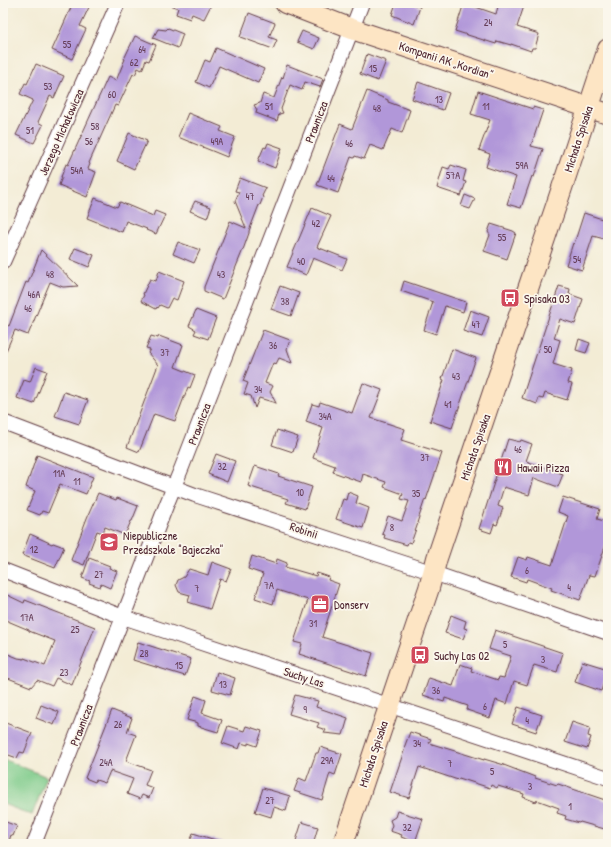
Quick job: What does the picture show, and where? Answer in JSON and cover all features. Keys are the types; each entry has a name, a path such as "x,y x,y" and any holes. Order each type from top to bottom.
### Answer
{"street":[{"name":"Jerzego Michałowicza","path":"3,262 118,3"},
{"name":"Kompanii AK „Kordian”","path":"285,3 352,29 608,114"},
{"name":"Prawnicza","path":"34,844 124,617 362,3"},
{"name":"Michała Spisaka","path":"343,844 608,49"},
{"name":"Robinii","path":"3,422 195,495 433,573 608,633"},
{"name":"Suchy Las","path":"3,570 124,617 608,778"}],"green space":[{"path":"3,759 47,777 32,815 3,804"}],"building":[{"path":"73,3 91,3 80,26 86,29 72,59 52,50"},
{"path":"166,3 212,3 204,19 192,14 190,19 176,14 178,8"},
{"path":"396,3 410,3 420,7 414,24 392,15"},
{"path":"464,3 496,14 499,3 525,3 517,27 539,34 535,48 532,48 531,51 497,41 496,44 455,31"},
{"path":"249,13 275,23 269,37 277,40 273,49 240,37"},
{"path":"168,28 183,34 178,48 153,38 158,29 166,30"},
{"path":"302,31 319,38 314,49 297,42"},
{"path":"135,36 156,45 149,61 146,60 142,70 138,68 135,75 133,74 118,106 115,105 89,163 88,169 96,172 87,197 59,185 61,177 66,164 68,165 108,77 116,81"},
{"path":"216,48 264,69 258,83 219,66 209,88 196,82 205,60 210,62"},
{"path":"367,54 386,61 378,81 360,74"},
{"path":"36,64 64,76 54,98 50,96 38,122 43,125 34,143 16,135 33,100 20,94 25,83 27,84"},
{"path":"287,65 323,79 320,87 305,82 302,90 290,85 281,109 283,113 279,114 277,121 256,113 257,110 254,105 260,103 263,94 274,98"},
{"path":"418,82 449,93 443,110 412,99"},
{"path":"367,91 388,100 388,102 410,110 402,133 392,129 383,150 370,145 364,159 355,156 354,158 351,157 338,193 317,185 340,124 352,129"},
{"path":"478,91 533,109 533,107 543,110 531,146 543,149 534,177 532,176 521,208 507,204 516,177 486,167 490,154 479,150 490,120 471,114"},
{"path":"188,113 222,127 220,131 235,137 227,157 178,137"},
{"path":"129,133 147,141 134,169 117,161"},
{"path":"268,143 282,148 275,168 258,161 264,147 266,148"},
{"path":"451,165 466,170 463,181 466,182 461,196 437,188 443,167 449,169"},
{"path":"240,178 266,188 223,299 204,291 204,287 230,221 246,228 235,201 239,192 235,191"},
{"path":"465,195 475,199 470,209 461,206"},
{"path":"95,198 117,207 120,202 153,216 155,211 165,215 156,234 126,221 122,232 87,218"},
{"path":"195,201 211,207 207,218 190,211"},
{"path":"312,208 331,216 317,247 347,259 342,270 313,258 306,275 287,267"},
{"path":"584,213 608,221 608,240 593,236 582,270 566,265"},
{"path":"491,224 516,233 507,259 484,251 490,235 488,232"},
{"path":"178,242 200,250 194,263 173,254"},
{"path":"75,248 94,255 89,267 70,259"},
{"path":"41,250 78,286 63,287 50,282 28,335 15,330 3,358 3,323 9,326 26,282 28,283"},
{"path":"159,271 184,281 177,300 172,298 167,308 160,305 156,309 141,301 150,279 156,281"},
{"path":"404,281 466,302 463,312 445,306 436,334 424,330 433,302 401,291"},
{"path":"280,286 299,293 291,316 271,309"},
{"path":"559,286 570,289 569,294 583,299 575,324 560,319 554,338 560,340 553,364 572,370 568,383 572,384 567,400 545,393 543,399 539,398 537,404 522,398"},
{"path":"196,310 216,318 208,339 194,334 196,330 189,326"},
{"path":"470,310 489,317 482,337 463,331"},
{"path":"263,330 290,340 287,349 292,363 279,358 276,364 273,363 265,383 273,386 270,392 276,403 259,398 255,408 251,396 244,394 248,383 243,381"},
{"path":"151,336 158,338 159,336 183,345 175,367 195,375 190,388 188,387 175,421 154,414 139,452 127,447 158,365 148,353 150,349 146,348"},
{"path":"579,339 590,343 586,353 576,350"},
{"path":"452,349 476,358 452,428 430,421 444,380 442,379"},
{"path":"36,367 47,371 34,404 17,398 24,380 30,382"},
{"path":"363,383 382,390 371,418 405,429 401,440 442,453 411,543 408,542 407,545 384,538 385,535 382,534 388,516 402,521 409,501 401,499 403,494 384,487 386,482 363,474 361,482 333,472 335,466 313,458 323,428 306,422 312,404 319,406 320,402 352,413"},
{"path":"64,392 88,400 79,424 55,416"},
{"path":"277,430 298,437 293,452 272,445"},
{"path":"508,439 520,442 521,440 532,444 526,461 563,474 558,487 534,478 529,495 504,487 498,506 503,508 497,525 494,524 491,533 479,529"},
{"path":"216,454 235,461 227,482 208,474"},
{"path":"37,455 93,477 86,494 60,484 48,513 42,511 40,515 27,510 35,491 26,487"},
{"path":"255,466 279,474 278,476 312,487 305,509 286,503 288,499 248,486"},
{"path":"348,492 358,496 356,503 369,508 363,528 336,519 343,499 346,500"},
{"path":"98,493 138,506 125,535 105,527 103,533 97,531 84,565 71,560"},
{"path":"563,497 600,509 597,519 608,522 608,538 595,576 589,575 580,600 551,590 552,588 527,579 526,582 511,577 518,557 527,560 528,557 552,565 568,516 558,512"},
{"path":"30,534 52,544 53,543 64,547 55,568 22,555"},
{"path":"252,556 276,564 277,559 287,563 285,567 316,576 317,573 329,577 328,580 339,584 322,637 373,653 366,676 299,654 302,644 294,642 308,600 277,590 273,604 255,598 263,574 248,569"},
{"path":"89,558 110,566 109,568 117,571 110,588 101,584 100,587 89,583 90,581 82,578"},
{"path":"212,562 231,569 226,581 220,579 210,609 188,602 190,595 179,592 176,585 178,580 184,577 189,569 208,575"},
{"path":"3,593 24,603 25,600 95,627 72,685 56,678 52,686 37,680 31,687 3,676 3,652 45,666 55,641 3,619"},
{"path":"451,615 466,621 464,628 467,629 463,639 445,633"},
{"path":"495,630 563,653 557,672 534,665 527,685 514,681 507,704 496,700 490,718 467,710 468,706 445,698 444,702 423,695 429,678 453,686 460,664 472,668 471,671 498,680 499,677 504,678 511,656 489,649"},
{"path":"138,642 191,659 185,676 133,660"},
{"path":"582,661 608,669 601,691 575,682"},
{"path":"217,672 235,678 230,695 212,690"},
{"path":"295,695 318,701 316,707 348,718 343,735 324,733 326,730 317,727 319,723 289,714"},
{"path":"195,696 206,700 202,713 222,720 218,732 198,726 198,723 187,720"},
{"path":"41,705 59,712 54,725 36,718"},
{"path":"518,707 542,715 536,732 512,724"},
{"path":"112,710 132,718 127,732 136,735 126,761 151,770 145,785 153,788 149,798 142,795 140,799 127,794 133,779 110,771 105,783 96,780 95,782 85,778"},
{"path":"3,722 32,733 24,753 20,752 17,758 3,753"},
{"path":"572,722 590,728 588,736 591,737 587,749 565,742"},
{"path":"228,726 244,731 246,726 262,731 257,746 248,743 248,745 241,743 239,749 222,743"},
{"path":"410,732 431,739 429,743 501,764 535,778 608,801 608,830 565,819 566,816 557,813 559,808 537,800 536,802 523,797 524,794 498,786 497,788 491,785 490,788 459,778 458,780 419,767 409,798 390,792"},
{"path":"320,747 342,754 335,775 330,773 322,800 294,791 299,778 306,781 316,753 318,753"},
{"path":"263,788 290,796 286,811 274,807 271,817 255,812"},
{"path":"397,811 423,819 415,842 390,831 392,825 390,820 395,817"},
{"path":"3,821 17,826 13,836 11,835 8,844 3,844"},
{"path":"302,822 318,827 313,844 295,844"},
{"path":"193,833 222,842 221,844 189,844"}],"place":[{"name":"Spisaka 03","path":"510,298"},
{"name":"Hawaii Pizza","path":"503,467"},
{"name":"Niepubliczne Przedszkole \"Bajeczka\"","path":"109,542"},
{"name":"Donserv","path":"320,604"},
{"name":"Suchy Las 02","path":"420,655"}]}
